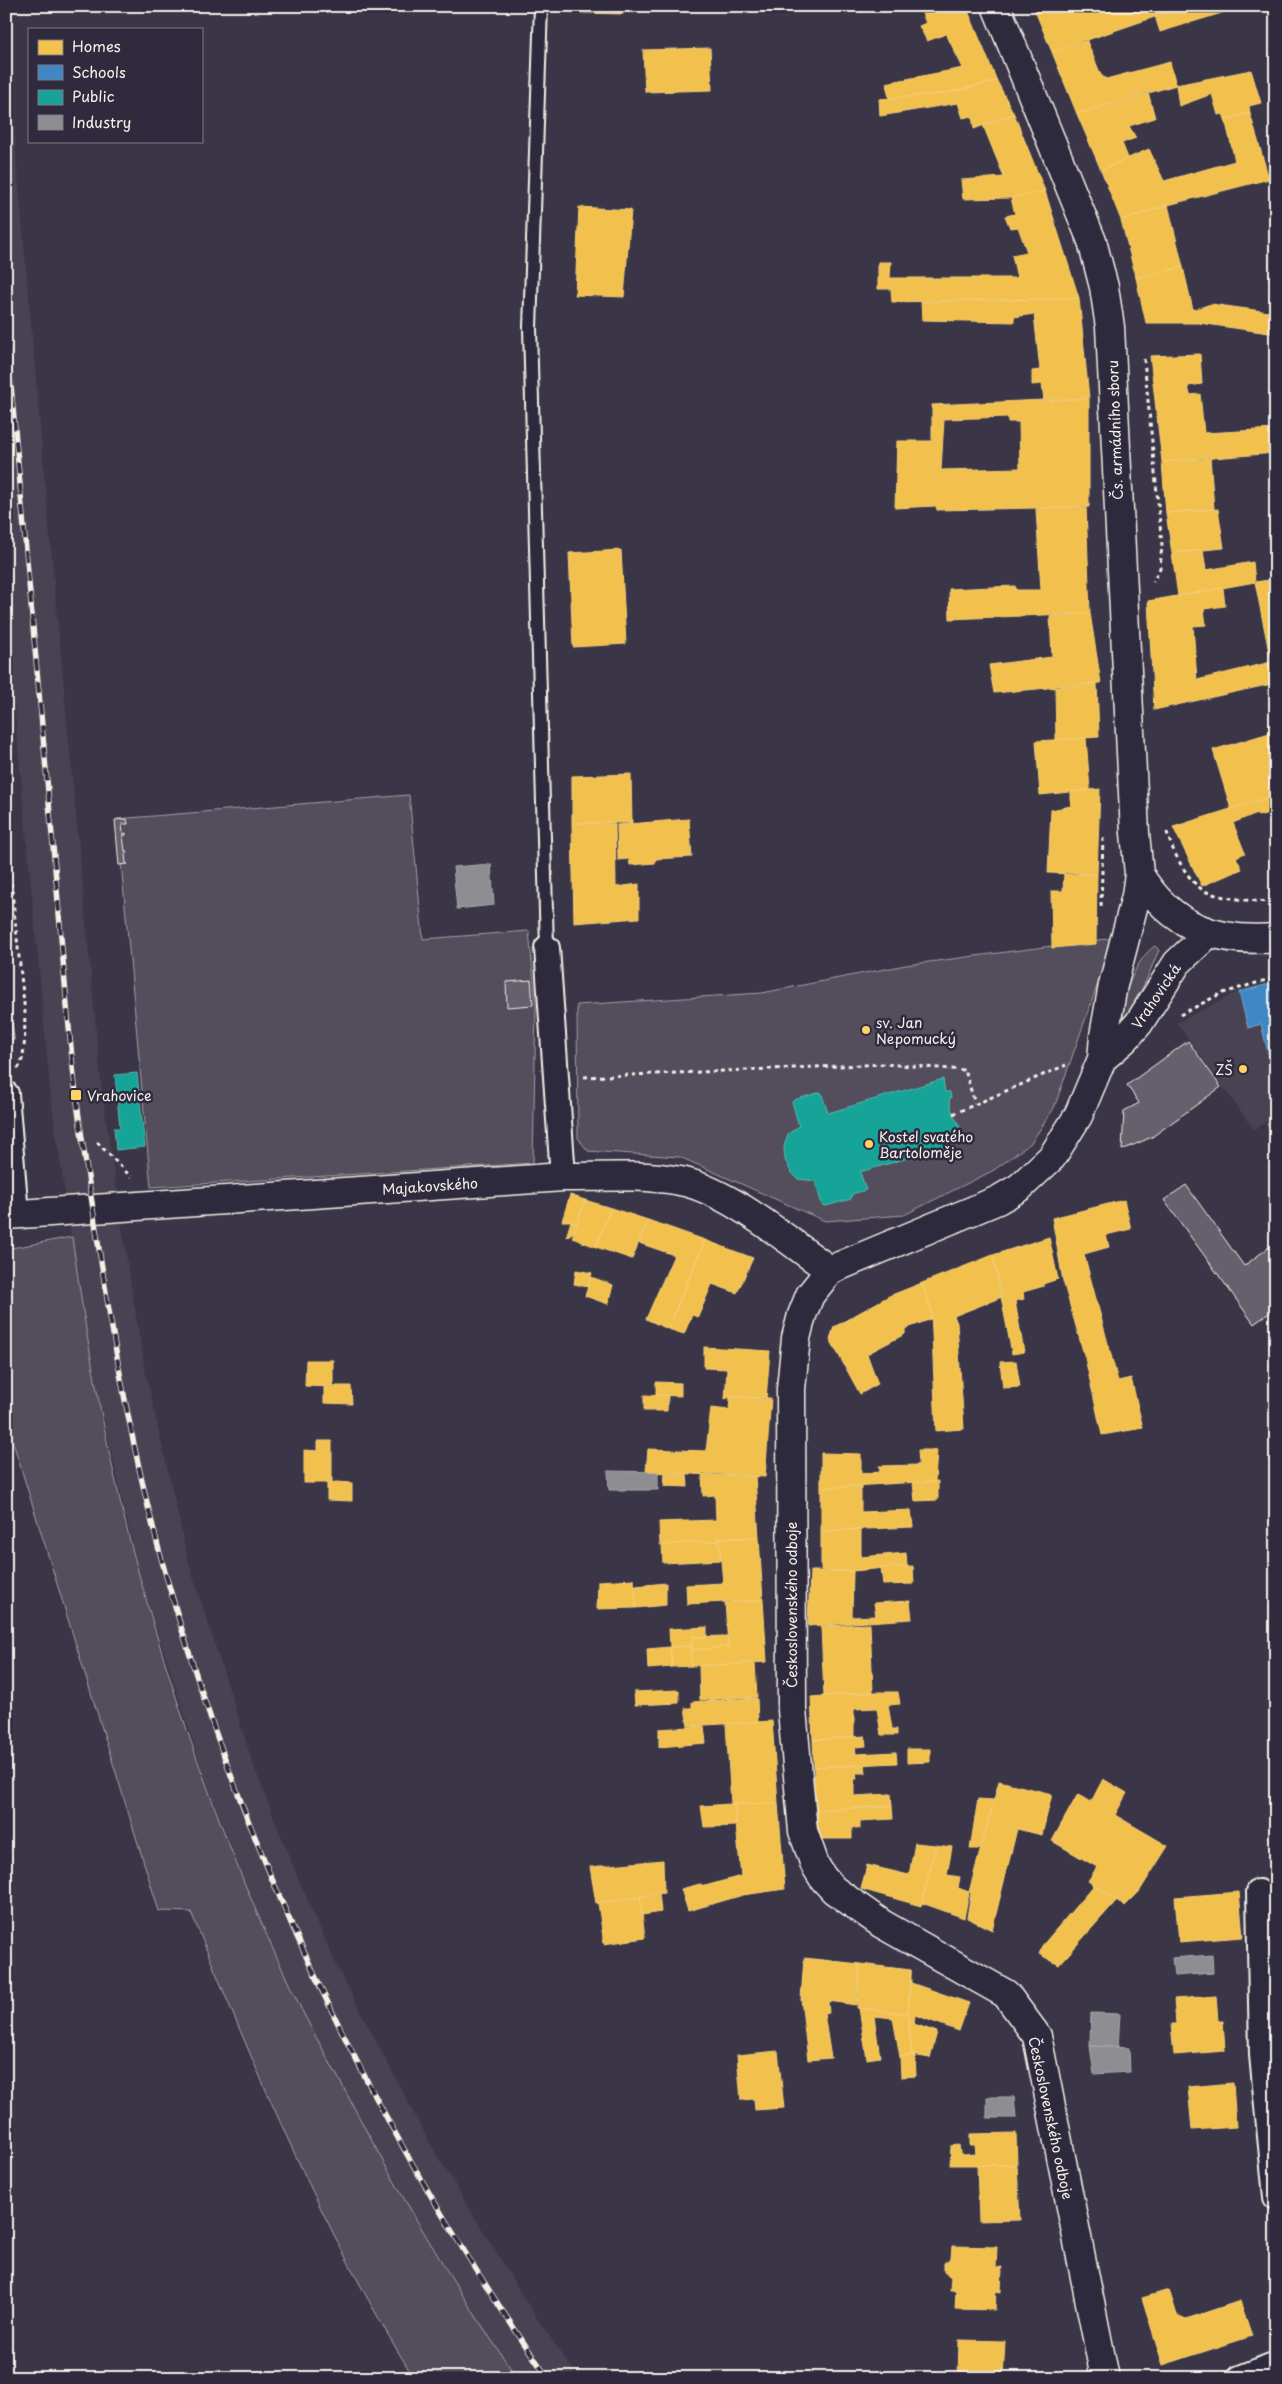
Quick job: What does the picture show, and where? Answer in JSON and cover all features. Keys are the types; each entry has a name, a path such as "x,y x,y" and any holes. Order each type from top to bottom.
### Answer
{"street":[{"name":"Čs. armádního sboru","path":"996,6 1092,241 1104,287 1110,336 1135,833 1139,874"},
{"path":"1139,874 1154,897 1170,913 1192,926 1209,933 1241,938 1276,938"},
{"name":"Československého odboje","path":"1105,2378 1036,2036 1006,1994 882,1924 834,1890 815,1865 803,1831 792,1710 791,1389 796,1338 802,1315 810,1295 830,1270 998,1200 1020,1187 1052,1157 1067,1137 1102,1059 1112,992 1136,896 1139,874"},
{"name":"Vrahovická","path":"1102,1059 1125,1039 1177,963 1209,933"},
{"path":"547,948 563,1177"},
{"path":"10,1084 11,1215"},
{"name":"Majakovského","path":"11,1215 563,1177 644,1177 681,1181 721,1197 757,1219 830,1270"},
{"path":"1259,1892 1262,2054 1276,2197"},
{"path":"1240,2378 1276,2364"}],"lane":[{"path":"540,6 530,328 547,948"}],"path":[{"path":"1166,828 1170,844 1188,876 1206,892 1276,903"},
{"path":"6,835 25,1013 24,1041 20,1066 10,1084"},
{"path":"556,1078 886,1064 920,1066 964,1070 975,1104"},
{"path":"953,1114 1067,1065"},
{"path":"96,1142 157,1204"}],"shaded area":[{"path":"6,41 55,594 102,1092 145,1370 189,1564 253,1764 294,1869 336,1965 429,2142 530,2308 578,2378 517,2378 488,2336 384,2167 290,1987 247,1888 206,1782 140,1577 95,1380 77,1276 51,1098 6,619"},
{"path":"409,795 423,939 529,931 536,1005 533,1163 151,1187 117,819"},
{"path":"1114,938 1054,1108 1031,1143 994,1170 904,1215 825,1221 680,1157 588,1151 578,1138 577,1005 762,993 906,965"},
{"path":"1155,946 1159,950 1144,985 1126,1016 1123,1017 1125,999 1136,968 1148,951"},
{"name":"ZŠ","path":"1276,982 1276,1115 1254,1130 1177,1023 1241,990"},
{"path":"72,1237 100,1409 129,1536 171,1682 206,1785 267,1937 308,2021 401,2194 517,2378 414,2378 350,2266 293,2150 240,2031 191,1912 159,1911 6,1420 6,1249"}],"building: Homes":[{"path":"580,6 623,6 623,14 581,13"},
{"path":"919,6 966,6 997,81 942,94 889,98 886,83 963,68 946,34 927,41 919,26 926,23"},
{"path":"1033,6 1078,6 1080,10 1087,7 1090,13 1109,6 1187,6 1052,52"},
{"path":"1187,6 1223,6 1225,12 1160,32 1155,16"},
{"path":"1086,39 1101,75 1106,79 1170,62 1176,85 1077,114 1052,52"},
{"path":"710,48 712,90 645,92 643,50"},
{"path":"1251,70 1261,103 1249,106 1250,113 1225,119 1223,114 1218,115 1212,94 1179,106 1176,85"},
{"path":"997,81 1014,114 974,129 972,116 963,118 958,103 880,116 879,99 942,94"},
{"path":"1148,92 1155,118 1129,126 1136,138 1122,143 1128,158 1101,170 1077,114"},
{"path":"1250,113 1269,179 1168,205 1121,220 1101,170 1149,149 1164,181 1235,161 1225,119"},
{"path":"1014,114 1045,191 1011,198 963,199 961,180 1004,177 983,125"},
{"path":"1045,191 1079,298 892,302 891,289 878,289 878,262 891,262 890,278 1017,278 1012,255 1027,252 1018,227 1010,228 1005,216 1015,214 1011,198"},
{"path":"1168,205 1183,267 1136,278 1121,220"},
{"path":"579,207 631,210 624,297 575,295"},
{"path":"1183,267 1193,310 1211,304 1276,313 1276,334 1199,323 1146,323 1136,278"},
{"path":"1079,298 1089,398 1044,401 1042,384 1032,385 1032,371 1040,370 1034,314 1014,317 1014,322 922,320 921,302"},
{"path":"1272,350 1276,351 1276,377 1271,376"},
{"path":"1200,354 1202,384 1188,386 1190,395 1200,394 1204,433 1276,429 1276,453 1162,462 1150,356"},
{"path":"1089,398 1089,507 937,510 936,506 895,508 897,441 932,441 932,405","holes":["1008,417 1008,422 1019,422 1020,468 941,470 944,419"]},
{"path":"1210,457 1214,509 1166,513 1162,462"},
{"path":"1086,506 1090,613 950,619 949,589 1015,586 1016,590 1041,590 1036,509"},
{"path":"1218,509 1224,548 1172,553 1166,513"},
{"path":"621,550 626,644 573,647 569,553"},
{"path":"1203,550 1206,570 1253,562 1255,582 1178,596 1172,553"},
{"path":"1276,579 1276,683 1154,710 1148,601 1223,588 1225,606 1204,609 1206,625 1193,626 1197,680 1271,662 1255,582"},
{"path":"1090,613 1101,683 994,693 989,665 1052,657 1050,616"},
{"path":"1097,683 1099,737 1056,740 1055,686"},
{"path":"1276,731 1276,795 1231,809 1213,750"},
{"path":"1086,738 1090,790 1040,795 1036,741"},
{"path":"631,774 632,823 572,823 572,776"},
{"path":"1100,789 1097,875 1048,873 1051,810 1071,806 1071,792"},
{"path":"1275,795 1276,811 1258,816 1257,813 1233,823 1245,853 1236,857 1242,869 1202,886 1173,827"},
{"path":"689,819 692,857 656,859 655,863 630,865 629,859 618,860 617,825"},
{"path":"572,823 615,824 616,887 639,884 639,918 574,923"},
{"path":"1064,872 1097,875 1096,944 1052,948 1051,891 1063,891"},
{"path":"570,1195 585,1200 577,1224 571,1221 562,1221"},
{"path":"585,1200 611,1208 596,1247 572,1238"},
{"path":"1124,1200 1131,1229 1106,1235 1109,1247 1084,1254 1118,1381 1131,1378 1143,1428 1102,1435 1085,1358 1063,1281 1052,1218"},
{"path":"611,1208 648,1220 632,1259 596,1247"},
{"path":"648,1220 705,1240 668,1329 646,1319 674,1255 639,1243"},
{"path":"571,1221 577,1224 574,1232 566,1237"},
{"path":"1049,1237 1058,1279 1043,1284 1044,1286 1023,1292 1024,1299 1015,1301 1024,1352 1012,1354 993,1255"},
{"path":"705,1240 753,1258 737,1293 712,1284 698,1317 692,1315 684,1334 668,1329"},
{"path":"993,1255 1002,1297 954,1316 957,1323 964,1429 936,1431 931,1309 922,1283"},
{"path":"576,1270 592,1273 588,1287 574,1284"},
{"path":"591,1277 613,1285 608,1304 585,1296"},
{"path":"922,1283 931,1309 931,1319 905,1329 905,1334 867,1354 878,1384 860,1394 830,1339 834,1327 889,1296"},
{"path":"704,1347 770,1351 766,1399 730,1397 725,1399 727,1369 704,1368"},
{"path":"306,1360 333,1360 333,1387 305,1386"},
{"path":"1016,1361 1020,1387 1003,1388 1000,1362"},
{"path":"656,1382 681,1383 681,1396 656,1395"},
{"path":"324,1386 351,1386 352,1404 324,1403"},
{"path":"644,1395 668,1396 667,1411 644,1411"},
{"path":"730,1397 771,1398 765,1477 646,1472 648,1449 706,1451 711,1408 729,1410"},
{"path":"318,1441 332,1441 332,1483 304,1483 304,1450 318,1451"},
{"path":"918,1450 937,1450 935,1481 821,1488 821,1453 861,1454 861,1474 880,1472 879,1466 919,1465"},
{"path":"665,1472 687,1473 688,1487 664,1486"},
{"path":"702,1473 755,1476 759,1538 719,1538 719,1541 660,1545 659,1522 716,1520 715,1495 703,1496"},
{"path":"938,1481 938,1500 915,1501 913,1483"},
{"path":"327,1483 352,1483 352,1501 327,1500"},
{"path":"861,1486 861,1512 911,1510 913,1527 821,1531 821,1488"},
{"path":"861,1529 861,1557 906,1553 907,1566 853,1571 821,1570 821,1531"},
{"path":"719,1538 759,1538 763,1600 687,1604 686,1585 723,1583"},
{"path":"719,1541 721,1560 663,1563 662,1545"},
{"path":"913,1566 914,1584 883,1585 881,1568"},
{"path":"810,1571 853,1571 852,1617 876,1616 874,1603 910,1601 912,1619 808,1626"},
{"path":"634,1579 636,1608 597,1609 598,1581"},
{"path":"666,1583 666,1605 636,1608 635,1586"},
{"path":"763,1600 767,1662 692,1666 690,1650 728,1647 725,1601"},
{"path":"870,1624 873,1692 824,1696 821,1626"},
{"path":"707,1627 707,1637 692,1637 692,1646 670,1647 669,1629"},
{"path":"727,1636 728,1647 693,1650 692,1637"},
{"path":"692,1646 693,1650 690,1650 692,1666 672,1667 670,1647"},
{"path":"670,1647 672,1667 648,1669 647,1649"},
{"path":"755,1663 757,1697 700,1700 699,1666"},
{"path":"679,1690 679,1703 635,1705 634,1692"},
{"path":"898,1692 900,1704 888,1705 892,1729 897,1729 897,1735 881,1735 877,1708 854,1709 854,1737 813,1740 811,1697"},
{"path":"757,1698 758,1722 688,1726 685,1708 692,1708 692,1702"},
{"path":"772,1721 778,1803 731,1804 726,1724"},
{"path":"704,1726 706,1743 659,1747 659,1729"},
{"path":"865,1736 866,1746 855,1747 856,1754 896,1752 897,1763 814,1767 813,1740"},
{"path":"907,1749 930,1749 930,1762 907,1763"},
{"path":"865,1765 866,1773 856,1773 857,1779 854,1779 854,1796 891,1794 892,1806 816,1810 814,1767"},
{"path":"1103,1779 1127,1793 1115,1815 1168,1846 1139,1892 1125,1906 1088,1881 1097,1867 1052,1841 1078,1794 1091,1802"},
{"path":"999,1781 1052,1794 1042,1835 1017,1829 992,1930 967,1918 971,1892 969,1892"},
{"path":"978,1799 994,1800 981,1849 970,1849"},
{"path":"778,1803 785,1889 743,1895 688,1911 681,1889 700,1884 705,1886 741,1876 734,1804"},
{"path":"734,1804 736,1826 704,1827 701,1806"},
{"path":"892,1806 893,1819 860,1821 860,1829 852,1827 852,1839 818,1839 816,1810"},
{"path":"915,1843 936,1845 921,1906 861,1889 867,1865 909,1875"},
{"path":"936,1845 952,1847 947,1875 960,1877 958,1888 969,1892 964,1918 922,1903"},
{"path":"663,1860 664,1893 596,1903 590,1867"},
{"path":"1094,1885 1117,1900 1059,1965 1039,1954 1041,1947"},
{"path":"1239,1892 1243,1937 1179,1942 1175,1897"},
{"path":"659,1893 661,1912 642,1915 640,1897"},
{"path":"640,1897 645,1938 604,1944 598,1903"},
{"path":"804,1958 860,1964 856,2005 828,2001 829,2013 824,2014 831,2058 808,2060 801,1999"},
{"path":"860,1964 911,1970 908,2014 857,2008"},
{"path":"911,1970 911,1983 969,2003 959,2031 915,2015 914,2024 937,2032 930,2058 912,2055 908,2014"},
{"path":"1216,1996 1218,2021 1223,2021 1225,2051 1174,2055 1171,2024 1176,2024 1174,1999"},
{"path":"859,2008 908,2014 912,2055 915,2055 900,2057 893,2018 874,2016 880,2057 867,2059"},
{"path":"778,2051 784,2108 755,2110 754,2099 741,2100 737,2055"},
{"path":"915,2055 916,2076 901,2077 900,2057"},
{"path":"1233,2083 1236,2127 1192,2130 1188,2087"},
{"path":"1016,2133 1017,2165 950,2165 951,2146 959,2145 960,2153 963,2155 976,2154 975,2145 970,2145 970,2134"},
{"path":"977,2165 1017,2165 1020,2220 979,2221"},
{"path":"952,2246 997,2247 996,2268 1002,2267 1001,2292 996,2291 995,2310 955,2309 956,2290 950,2290 951,2277 944,2272 944,2263 951,2258"},
{"path":"1169,2290 1177,2315 1186,2319 1240,2301 1252,2336 1163,2365 1142,2298"},
{"path":"959,2340 1005,2341 1003,2378 958,2377"}],"building: Schools":[{"path":"1276,982 1276,1056 1269,1057 1261,1024 1248,1028 1239,992"}],"building: Public":[{"path":"137,1073 145,1147 116,1150 114,1128 120,1128 115,1075"},
{"name":"Kostel svatého Bartoloměje","path":"943,1079 945,1092 950,1092 951,1098 949,1100 953,1114 960,1127 956,1130 963,1142 860,1172 866,1190 852,1194 851,1199 826,1206 822,1205 815,1181 798,1179 791,1172 785,1160 784,1147 788,1134 799,1126 792,1102 794,1100 821,1092 828,1113"}],"building: Industry":[{"path":"491,864 494,905 457,909 453,867"},
{"path":"608,1471 658,1472 658,1490 609,1490"},
{"path":"1212,1955 1213,1973 1174,1976 1172,1958"},
{"path":"1091,2013 1120,2014 1118,2047 1090,2046"},
{"path":"1090,2046 1129,2048 1130,2072 1094,2074"},
{"path":"987,2097 1014,2097 1016,2118 987,2118"}],"building: Other":[{"path":"127,819 128,824 122,824 123,834 126,833 123,836 125,851 127,851 125,854 126,863 128,864 119,865 115,820"},
{"path":"531,980 533,1005 507,1007 506,982"},
{"path":"6,1012 11,1012 14,1040 6,1040"},
{"path":"1188,1041 1221,1087 1152,1137 1122,1150 1124,1111 1139,1103 1127,1085"},
{"path":"1276,1118 1276,1136 1267,1124"},
{"path":"1186,1185 1244,1266 1276,1242 1276,1308 1254,1324 1164,1200"}],"railway":[{"path":"6,331 68,1018 80,1126 117,1355 143,1486 165,1572 198,1680 235,1785 276,1889 322,1991 373,2091 427,2189 485,2285 548,2378"}],"place":[{"name":"sv. Jan Nepomucký","path":"866,1030"},
{"name":"ZŠ","path":"1243,1069"},
{"name":"Vrahovice","path":"76,1095"},
{"name":"Kostel svatého Bartoloměje","path":"869,1144"}]}
